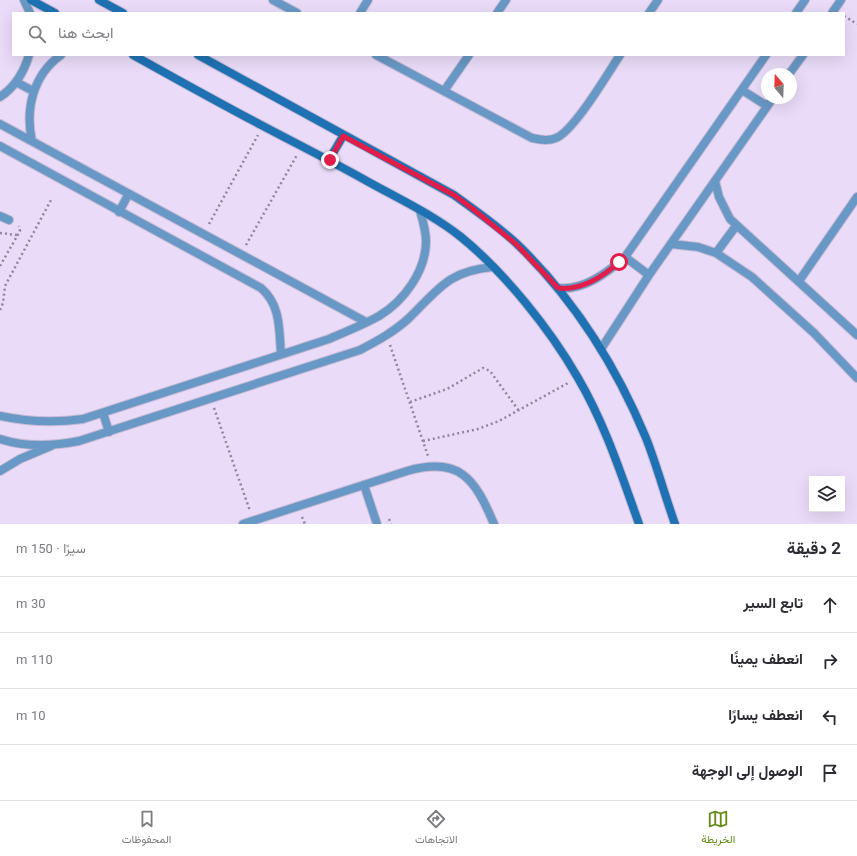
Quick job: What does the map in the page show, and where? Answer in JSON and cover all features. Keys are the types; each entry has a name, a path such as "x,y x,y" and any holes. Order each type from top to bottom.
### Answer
{"street":[{"path":"24,0 30,12"},
{"path":"31,0 53,12"},
{"path":"99,0 120,12"},
{"path":"273,0 295,12"},
{"path":"361,12 368,0"},
{"path":"498,12 506,0"},
{"path":"650,12 658,0"},
{"path":"797,12 805,0"},
{"path":"833,12 841,0"},
{"path":"0,98 16,82 26,66 29,56"},
{"path":"32,141 28,116 33,91 47,68 60,56"},
{"path":"135,56 263,126 330,160 420,211 460,236 520,297 544,327 578,377 608,437 639,524"},
{"path":"200,56 343,136 454,195 516,244 558,288 601,349 646,438 675,524"},
{"path":"378,56 532,138 548,140 556,138 570,128 619,56"},
{"path":"444,91 467,56"},
{"path":"558,288 568,290 584,284 599,277 625,257 765,56"},
{"path":"793,68 802,56"},
{"path":"16,82 33,91"},
{"path":"601,349 649,275 767,106 742,90"},
{"path":"0,124 128,195 366,322"},
{"path":"330,160 343,136"},
{"path":"0,146 261,288 269,295 278,313 281,354"},
{"path":"715,181 724,209 736,226 799,281 857,335"},
{"path":"119,212 128,195"},
{"path":"799,281 857,198"},
{"path":"0,416 23,421 56,422 83,420 329,339 366,322 391,307 402,297 418,271 426,242 425,227 420,211"},
{"path":"0,216 9,220"},
{"path":"716,253 736,226"},
{"path":"671,244 698,247 716,253 752,277 814,333 857,378"},
{"path":"625,257 649,275"},
{"path":"0,439 28,444 54,444 79,441 360,350 387,335 408,318 435,291 453,277 477,269 493,268"},
{"path":"103,413 109,432"},
{"path":"0,471 20,459 54,444"},
{"path":"243,524 407,471 431,466 454,470 474,483 482,496 494,524"},
{"path":"364,485 377,524"}],"path":[{"path":"845,17 857,24"},
{"path":"203,235 263,126"},
{"path":"241,255 302,146"},
{"path":"0,310 5,286 51,200"},
{"path":"0,266 18,235 20,228 9,220"},
{"path":"0,233 18,235"},
{"path":"387,335 431,466"},
{"path":"410,402 447,389 483,368 490,371 519,411"},
{"path":"423,441 478,429 519,411 578,377"},
{"path":"211,398 253,521"}],"route":[{"path":"330,160 343,136 454,195 483,216 516,244 558,288 568,290 584,284 599,277 619,262"}]}
